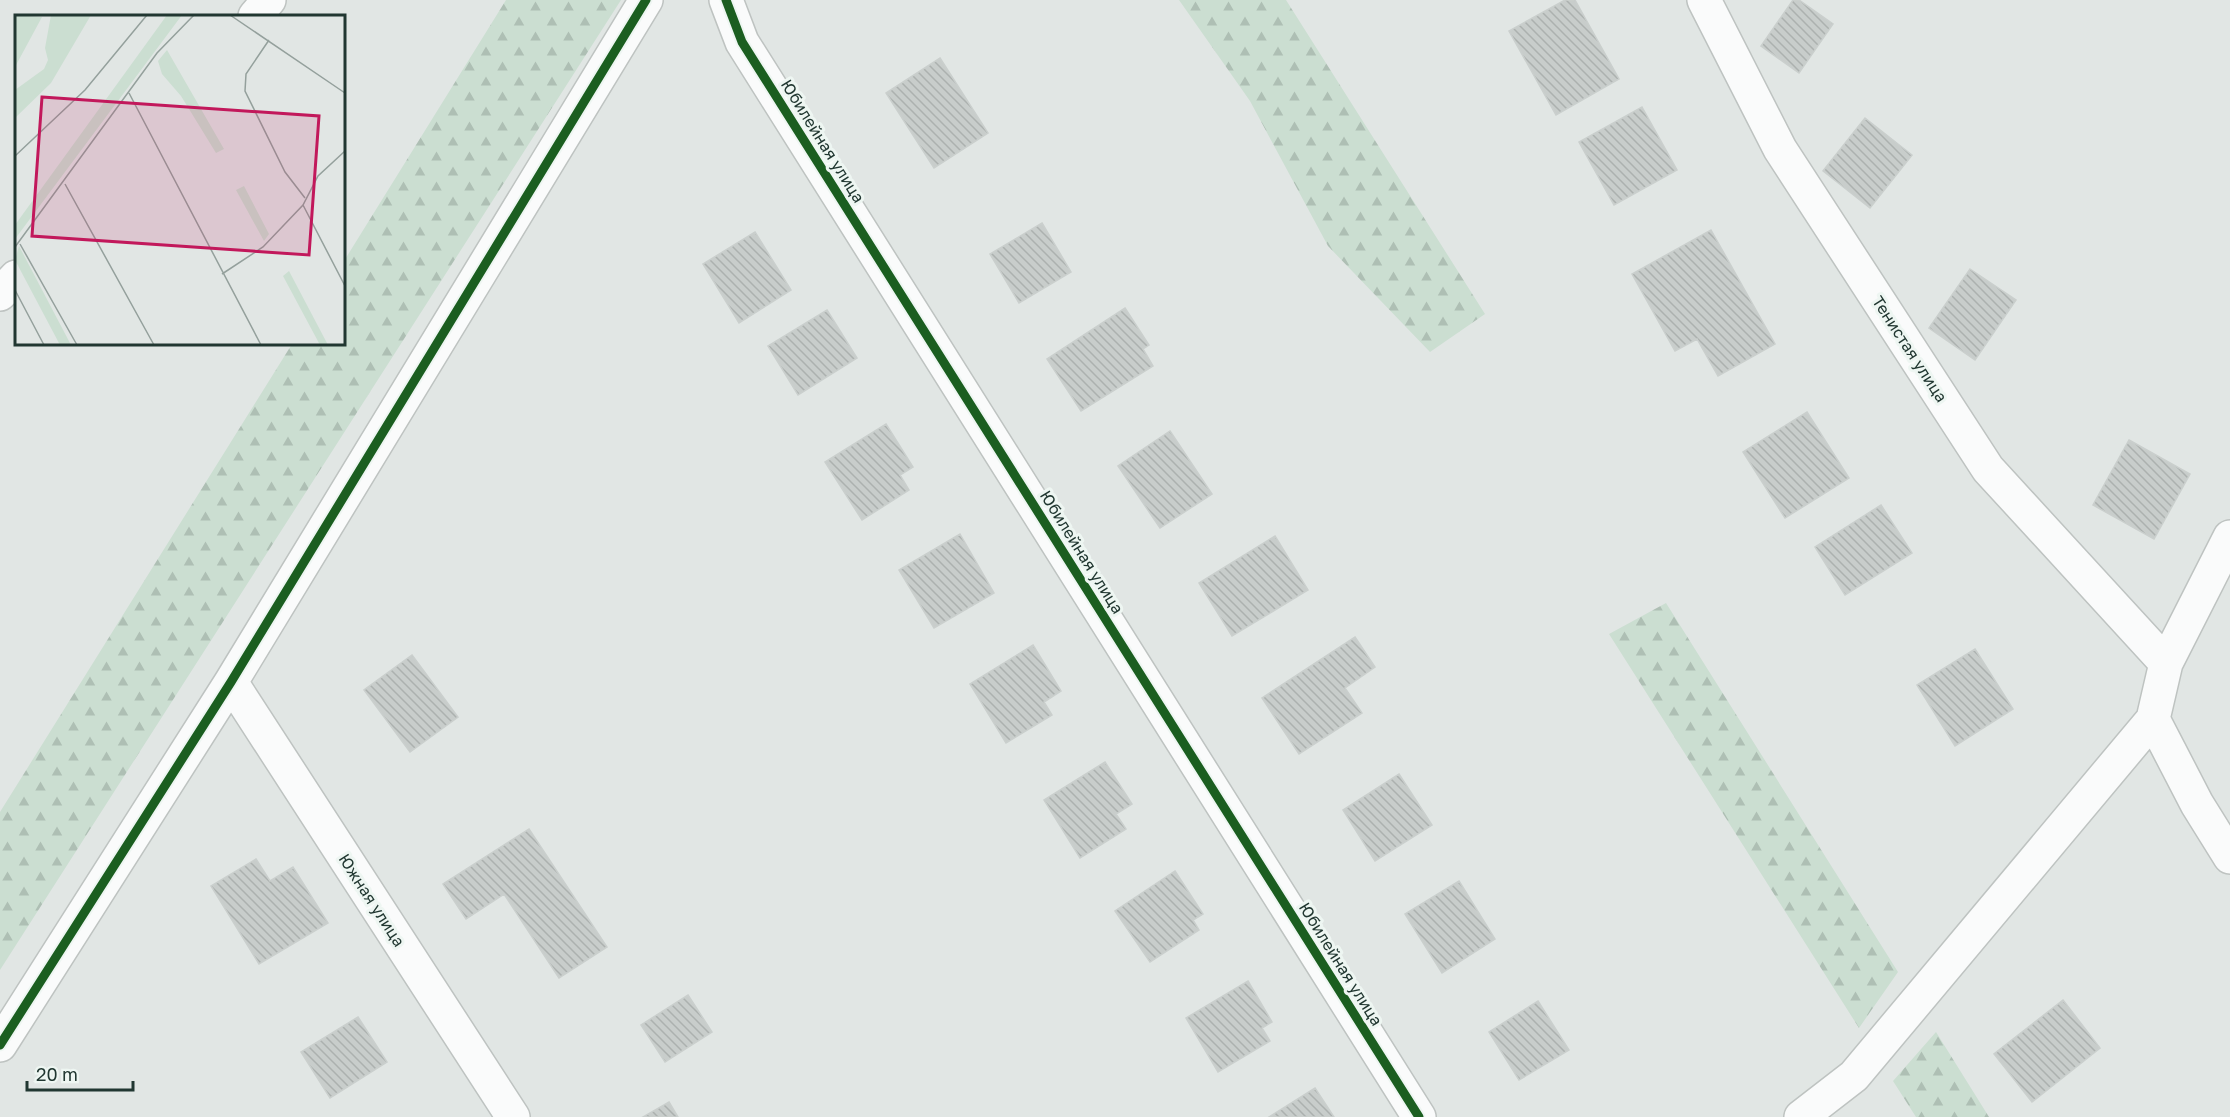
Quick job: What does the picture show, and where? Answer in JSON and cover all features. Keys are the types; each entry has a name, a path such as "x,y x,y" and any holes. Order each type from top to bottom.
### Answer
{"street":[{"path":"256,15 269,0"},
{"path":"0,1045 231,682 646,0"},
{"name":"Юбилейная улица","path":"726,0 742,42 1419,1117"},
{"name":"Тенистая улица","path":"1704,0 1780,149 1988,469 2166,663"},
{"path":"0,294 15,278"},
{"path":"1801,1117 1854,1076 2153,719 2166,663 2230,537"},
{"name":"Южная улица","path":"231,682 513,1117"},
{"path":"2153,719 2197,804 2230,857"}],"green space":[{"path":"506,0 621,0 0,970 0,812 291,345 345,345 345,259"},
{"path":"1179,0 1286,0 1485,314 1430,352 1328,246 1250,101"},
{"path":"1666,603 1898,972 1859,1028 1609,634"},
{"path":"1936,1032 1989,1117 1916,1117 1893,1081"}],"building":[{"path":"1565,0 1575,0 1619,79 1556,115 1509,31"},
{"path":"1793,0 1799,0 1833,24 1799,73 1761,46"},
{"path":"940,58 988,133 934,168 886,93"},
{"path":"1642,107 1677,170 1614,205 1579,142"},
{"path":"1865,118 1912,155 1870,208 1823,171"},
{"path":"1042,223 1071,272 1019,303 990,254"},
{"path":"1711,230 1775,344 1718,376 1697,339 1675,351 1632,274"},
{"path":"755,232 791,290 739,323 703,264"},
{"path":"1970,269 2016,300 1975,360 1929,328"},
{"path":"1125,308 1149,345 1143,349 1153,366 1081,411 1047,359"},
{"path":"827,310 857,358 798,395 768,346"},
{"path":"1807,412 1849,478 1785,518 1743,452"},
{"path":"886,424 913,467 900,475 909,490 862,520 825,462"},
{"path":"1170,431 1212,494 1160,528 1118,466"},
{"path":"2129,440 2190,474 2154,539 2093,505"},
{"path":"1881,505 1912,553 1845,595 1815,547"},
{"path":"960,534 994,593 934,628 899,570"},
{"path":"1275,536 1308,590 1232,636 1199,583"},
{"path":"1355,637 1375,667 1345,688 1362,713 1299,754 1262,698"},
{"path":"1033,645 1061,691 1044,702 1052,715 1006,743 970,684"},
{"path":"1975,649 2013,709 1955,746 1917,685"},
{"path":"412,655 458,717 410,752 364,690"},
{"path":"1105,762 1132,804 1116,814 1126,829 1080,858 1044,800"},
{"path":"1399,774 1432,825 1375,861 1343,810"},
{"path":"529,829 607,947 559,978 504,894 466,919 443,884"},
{"path":"256,859 270,881 293,867 328,923 259,964 211,886"},
{"path":"1175,871 1203,914 1193,920 1199,930 1150,962 1115,911"},
{"path":"1459,881 1495,939 1442,973 1405,914"},
{"path":"1248,981 1272,1022 1262,1028 1270,1041 1218,1072 1186,1018"},
{"path":"688,995 712,1032 665,1062 641,1025"},
{"path":"2063,1000 2100,1048 2032,1102 1994,1054"},
{"path":"1538,1001 1569,1050 1519,1080 1489,1032"},
{"path":"358,1017 387,1062 330,1098 301,1052"},
{"path":"1315,1088 1334,1117 1269,1117"},
{"path":"669,1102 678,1117 643,1117"}],"cycle path":[{"path":"0,1045 231,682 646,0"},
{"path":"726,0 742,42 1419,1117"}]}
